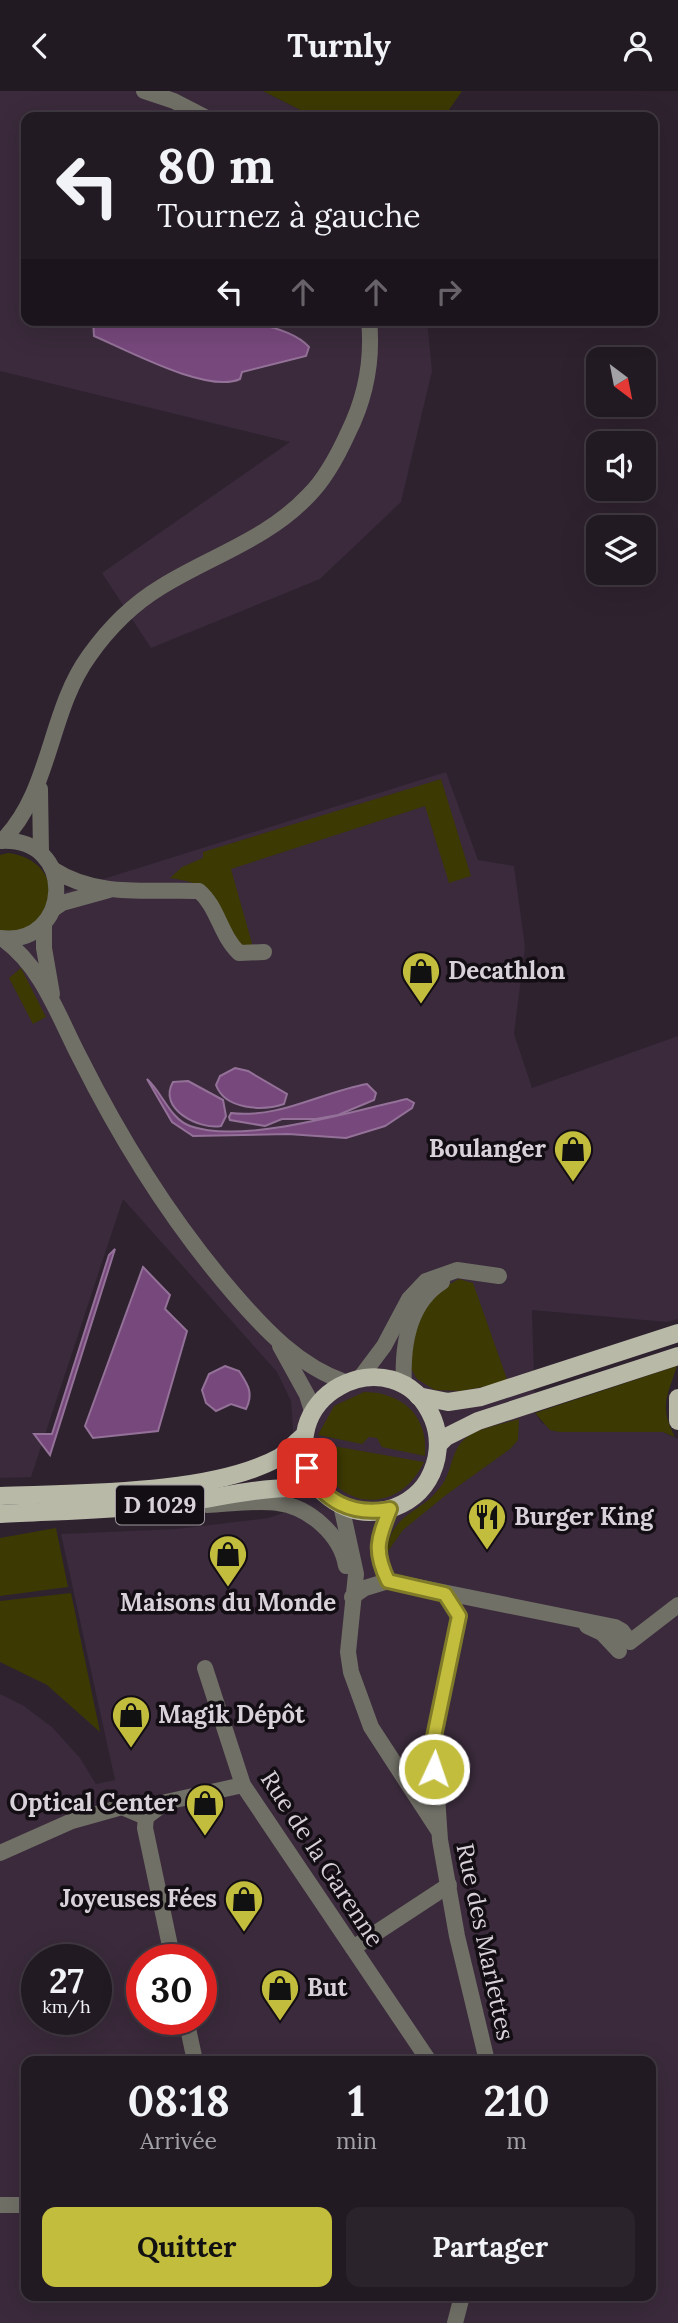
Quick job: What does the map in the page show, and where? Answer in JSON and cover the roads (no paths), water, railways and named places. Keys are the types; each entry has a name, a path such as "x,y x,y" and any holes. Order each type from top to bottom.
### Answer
{"main road":[{"path":"411,1391 431,1414 438,1445 434,1466 425,1485 415,1496 390,1509 360,1511 341,1505 320,1490 307,1468 304,1436 312,1411 326,1394 353,1380 383,1378 411,1391 448,1402 539,1380 678,1333"},
{"path":"438,1445 458,1430 517,1408 678,1356"},
{"path":"678,1398 678,1422"},
{"name":"D 1029","path":"0,1496 133,1490 234,1473 279,1457 304,1436"},
{"name":"D 1029","path":"0,1514 173,1504 289,1488 320,1490"}],"street":[{"path":"144,91 193,112"},
{"path":"1,841 25,812 41,779 65,702 87,658 108,632 159,588 272,527 309,495 336,460 358,414 369,375 369,326"},
{"path":"41,779 38,839 41,853"},
{"path":"1,841 29,845 65,877 108,890 199,891 208,899 228,943 239,953 264,952"},
{"path":"2,938 18,938 44,924 53,909 57,892 54,870"},
{"path":"53,909 62,903 108,890"},
{"path":"44,924 44,948 54,1003"},
{"path":"2,938 25,956 54,1003 78,1056 142,1174 198,1253 275,1338 306,1364 353,1380 384,1346 409,1299 426,1281 445,1272 457,1270 499,1276"},
{"path":"411,1391 403,1355 412,1318 432,1289 448,1278 469,1273"},
{"path":"275,1338 307,1395 312,1411"},
{"path":"173,1504 279,1503 310,1515 326,1528 345,1558 352,1597"},
{"path":"341,1505 356,1574 352,1597"},
{"path":"388,1581 377,1557 380,1534 390,1509"},
{"path":"352,1597 365,1588 388,1581 615,1627 621,1631 624,1647"},
{"path":"445,1594 459,1616 468,1610 481,1607 564,1625 588,1626 624,1647"},
{"name":"Rue des Marlettes","path":"352,1597 348,1652 361,1700 372,1727 439,1832"},
{"path":"624,1647 678,1605"},
{"name":"Rue des Marlettes","path":"459,1616 430,1756 439,1832 463,1967 486,2056"},
{"name":"Rue de la Garenne","path":"205,1668 243,1785 426,2056"},
{"path":"170,1944 145,1828 146,1817 166,1802 243,1785"},
{"path":"0,1853 72,1821 122,1807 146,1817"},
{"path":"353,1948 449,1885"},
{"path":"189,2035 194,2056"},
{"path":"0,2205 21,2205"},
{"path":"455,2323 461,2301"}],"place":[{"name":"Decathlon","path":"421,1005"},
{"name":"Boulanger","path":"573,1183"},
{"name":"Burger King","path":"487,1551"},
{"name":"Maisons du Monde","path":"228,1588"},
{"name":"Magik Dépôt","path":"131,1749"},
{"name":"Optical Center","path":"205,1837"},
{"name":"Joyeuses Fées","path":"244,1933"},
{"name":"But","path":"280,2022"}]}
